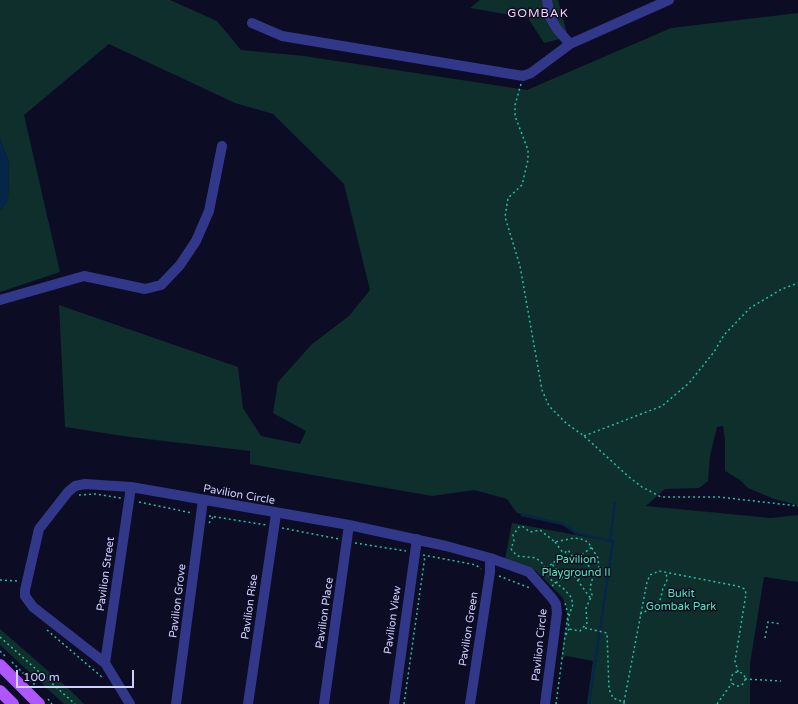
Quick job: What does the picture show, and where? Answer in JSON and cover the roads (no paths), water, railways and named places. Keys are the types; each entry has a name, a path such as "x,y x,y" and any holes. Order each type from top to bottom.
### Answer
{"main road":[{"path":"0,665 39,704"},
{"path":"0,691 13,704"}],"street":[{"path":"547,0 550,17 570,44"},
{"path":"252,23 282,36 523,76 531,73 570,44 669,0"},
{"path":"0,300 84,276 144,289 161,285 180,265 196,241 209,212 222,146"},
{"name":"Pavilion Circle","path":"130,704 105,664 33,607 25,596 25,590 39,530 68,492 75,486 85,484 131,487 276,514 349,525 417,539 490,558 529,572 556,604 557,613 545,704"},
{"name":"Pavilion Street","path":"105,664 131,487"},
{"name":"Pavilion Grove","path":"176,704 203,500"},
{"name":"Pavilion Rise","path":"248,704 276,514"},
{"name":"Pavilion Place","path":"324,704 349,525"},
{"name":"Pavilion View","path":"394,704 417,539"},
{"name":"Pavilion Green","path":"470,704 490,572 490,558"}],"water":[{"path":"0,139 9,162 8,199 0,211"}],"waterway":[{"path":"610,541 615,503"},
{"path":"522,515 563,524 576,533 611,541"},
{"path":"589,704 613,541 611,541"}],"district":[{"name":"GOMBAK","path":"538,14"}],"park label":[{"name":"Pavilion Playground II","path":"576,566"},
{"name":"Bukit Gombak Park","path":"681,600"}]}
